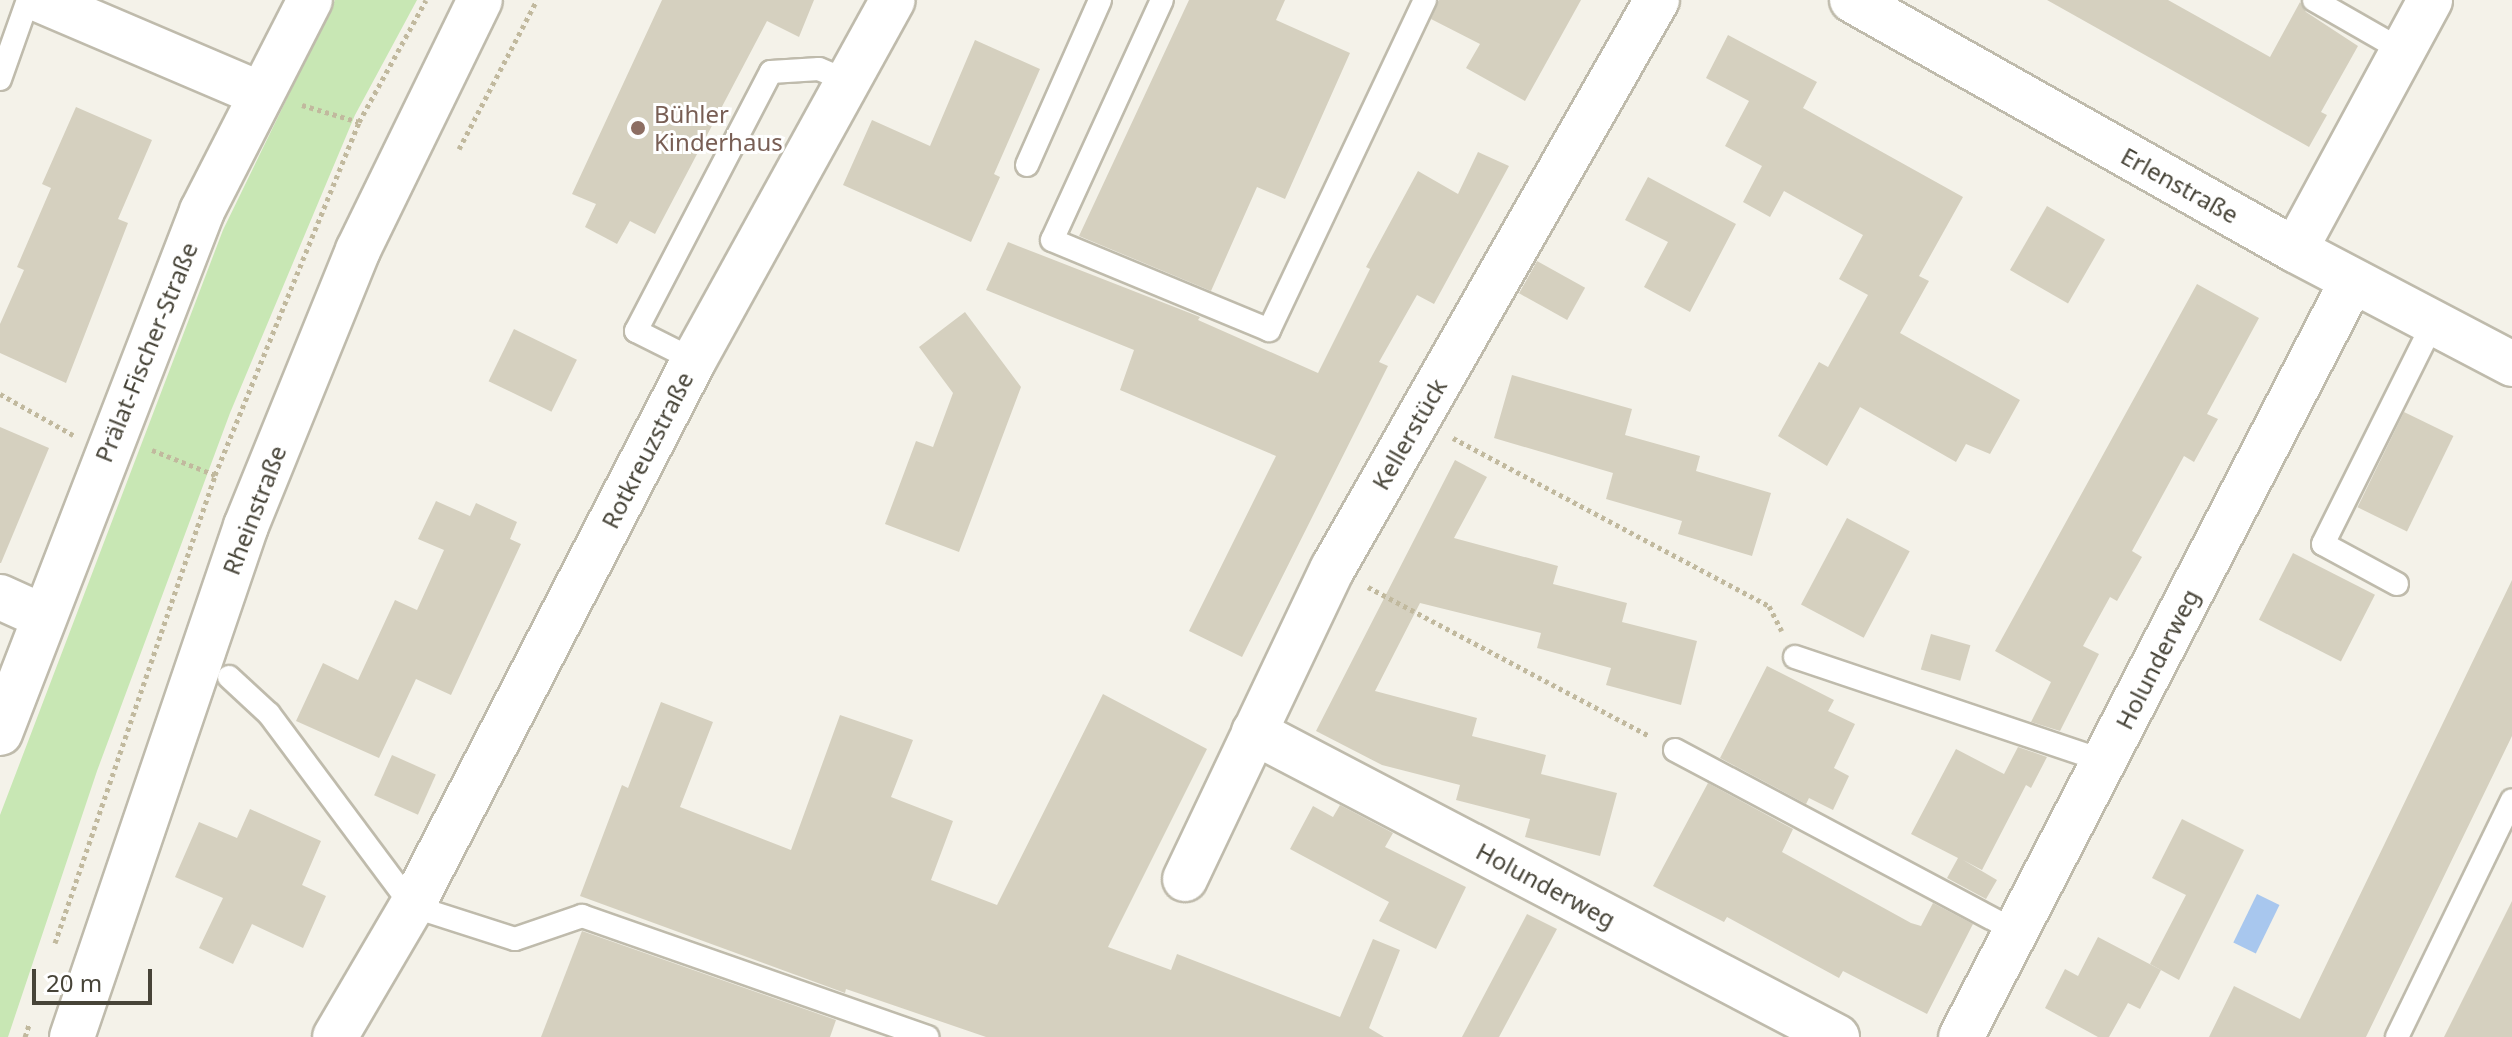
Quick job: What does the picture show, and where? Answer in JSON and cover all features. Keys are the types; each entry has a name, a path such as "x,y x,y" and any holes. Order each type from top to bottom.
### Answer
{"street":[{"path":"40,0 260,94"},
{"name":"Prälat-Fischer-Straße","path":"0,733 202,211 310,0"},
{"name":"Rheinstraße","path":"72,1037 246,526 358,250 480,0"},
{"name":"Rotkreuzstraße","path":"335,1037 412,906 694,360 893,0"},
{"name":"Kellerstück","path":"1185,879 1333,568 1657,0"},
{"name":"Erlenstraße","path":"1852,0 2295,250 2512,364"},
{"path":"2295,250 2430,0"},
{"name":"Holunderweg","path":"1961,1037 2352,281"},
{"path":"0,597 44,617"},
{"name":"Holunderweg","path":"1254,732 1837,1037"}],"lane":[{"path":"0,79 28,0"},
{"path":"1027,165 1100,0"},
{"path":"1162,0 1052,240 1269,330 1425,0"},
{"path":"2314,0 2403,51"},
{"path":"694,360 636,331 771,72 819,69 847,81"},
{"path":"2397,584 2323,544 2433,323"},
{"path":"1795,657 2104,761"},
{"path":"229,677 269,714 412,906 515,939 582,916 927,1037"},
{"path":"1675,750 2018,932"},
{"path":"2397,1037 2512,800"}],"path":[{"path":"260,94 359,122"},
{"path":"0,394 110,444 215,475"},
{"path":"1417,419 1769,606 1795,657"},
{"path":"1333,568 1675,750"},
{"path":"54,947 162,621"},
{"path":"25,1037 30,1022"}],"green space":[{"path":"335,0 417,0 355,115 230,413 97,771 8,1037 0,1037 0,815 223,230"}],"water":[{"path":"2257,894 2279,905 2256,953 2233,943"}],"building":[{"path":"662,0 814,0 799,37 767,21 655,234 630,221 617,244 585,227 596,204 572,194"},
{"path":"1189,0 1285,0 1276,20 1350,53 1285,199 1257,187 1211,291 1079,236"},
{"path":"1439,0 1581,0 1525,101 1466,68 1480,44 1431,19"},
{"path":"2047,0 2168,0 2270,57 2300,2 2306,12 2358,46 2321,112 2327,115 2309,147"},
{"path":"1728,35 1817,82 1803,108 1963,197 1919,276 1929,281 1900,333 2020,400 1990,454 1966,444 1956,462 1860,407 1827,466 1778,436 1819,362 1828,367 1868,295 1839,279 1863,235 1784,191 1770,217 1743,202 1762,166 1725,146 1749,101 1706,78"},
{"path":"975,40 1040,69 994,174 1000,177 971,242 843,185 872,120 930,146"},
{"path":"76,107 152,140 118,219 128,223 66,383 0,353 0,324 24,270 17,267 51,188 42,184"},
{"path":"1478,152 1509,166 1434,304 1417,295 1379,362 1388,366 1242,657 1189,631 1276,456 1120,390 1134,350 986,290 1008,242 1200,317 1198,320 1318,373 1370,269 1366,267 1418,171 1458,194"},
{"path":"1648,177 1736,224 1690,312 1644,287 1668,242 1625,220"},
{"path":"2047,206 2105,239 2068,304 2010,270"},
{"path":"1537,261 1585,288 1567,320 1519,293"},
{"path":"2197,284 2259,318 2207,414 2218,419 2194,462 2184,456 2132,551 2142,557 2117,601 2110,597 2083,646 2099,654 2060,731 2031,722 2051,682 1995,651"},
{"path":"965,312 1021,387 959,552 885,524 916,441 933,447 953,393 919,347"},
{"path":"514,329 577,360 551,412 489,381"},
{"path":"1512,375 1632,409 1625,435 1700,456 1696,471 1771,493 1752,556 1678,534 1682,521 1606,499 1613,473 1494,438"},
{"path":"2404,412 2453,436 2407,531 2358,507"},
{"path":"0,427 49,448 1,563 0,563"},
{"path":"1455,460 1487,477 1454,538 1558,566 1553,584 1627,603 1622,622 1697,641 1681,705 1606,685 1611,668 1537,648 1541,633 1420,603 1375,691 1477,718 1472,736 1546,755 1541,774 1617,793 1600,856 1525,837 1530,819 1456,800 1460,785 1382,765 1316,731"},
{"path":"436,501 470,516 476,503 517,522 510,539 521,544 451,695 416,679 379,758 296,721 323,663 358,680 395,600 417,610 444,550 418,539"},
{"path":"1847,518 1910,551 1864,638 1801,605"},
{"path":"2293,553 2375,595 2341,662 2259,620"},
{"path":"2512,580 2512,736 2366,1037 2209,1037 2234,986 2300,1019"},
{"path":"1931,634 1970,645 1960,681 1921,670"},
{"path":"1767,666 1834,700 1828,711 1855,724 1834,768 1849,776 1833,810 1809,798 1806,804 1720,758"},
{"path":"1103,694 1207,749 1108,947 1171,970 1177,954 1340,1017 1373,939 1400,950 1369,1028 1384,1037 986,1037 846,989 845,993 580,896 622,785 628,788 661,702 713,722 680,807 791,850 840,715 913,740 891,797 953,821 931,880 997,905"},
{"path":"2018,747 2047,757 2031,788 2026,785 1982,870 1963,860 1997,880 1986,899 1947,878 1958,858 1911,834 1956,749 2004,774"},
{"path":"392,755 436,775 418,815 374,795"},
{"path":"1708,783 1793,829 1782,852 1911,923 1921,926 1933,903 1973,924 1927,1014 1843,971 1839,978 1727,917 1724,922 1653,886"},
{"path":"1340,805 1393,833 1385,847 1466,887 1436,949 1379,921 1389,902 1290,849 1313,806 1333,817"},
{"path":"250,809 321,841 302,885 326,896 303,948 252,924 233,964 199,948 223,898 175,877 199,822 237,838"},
{"path":"2182,819 2244,850 2179,980 2150,964 2186,895 2152,878"},
{"path":"2512,901 2512,1037 2444,1037"},
{"path":"1527,914 1557,929 1499,1037 1462,1037"},
{"path":"582,931 836,1020 830,1037 541,1037"},
{"path":"2098,937 2161,970 2140,1009 2128,1003 2109,1037 2098,1037 2045,1008 2065,969 2078,976"}],"place":[{"name":"Bühler Kinderhaus","path":"638,128"}]}
